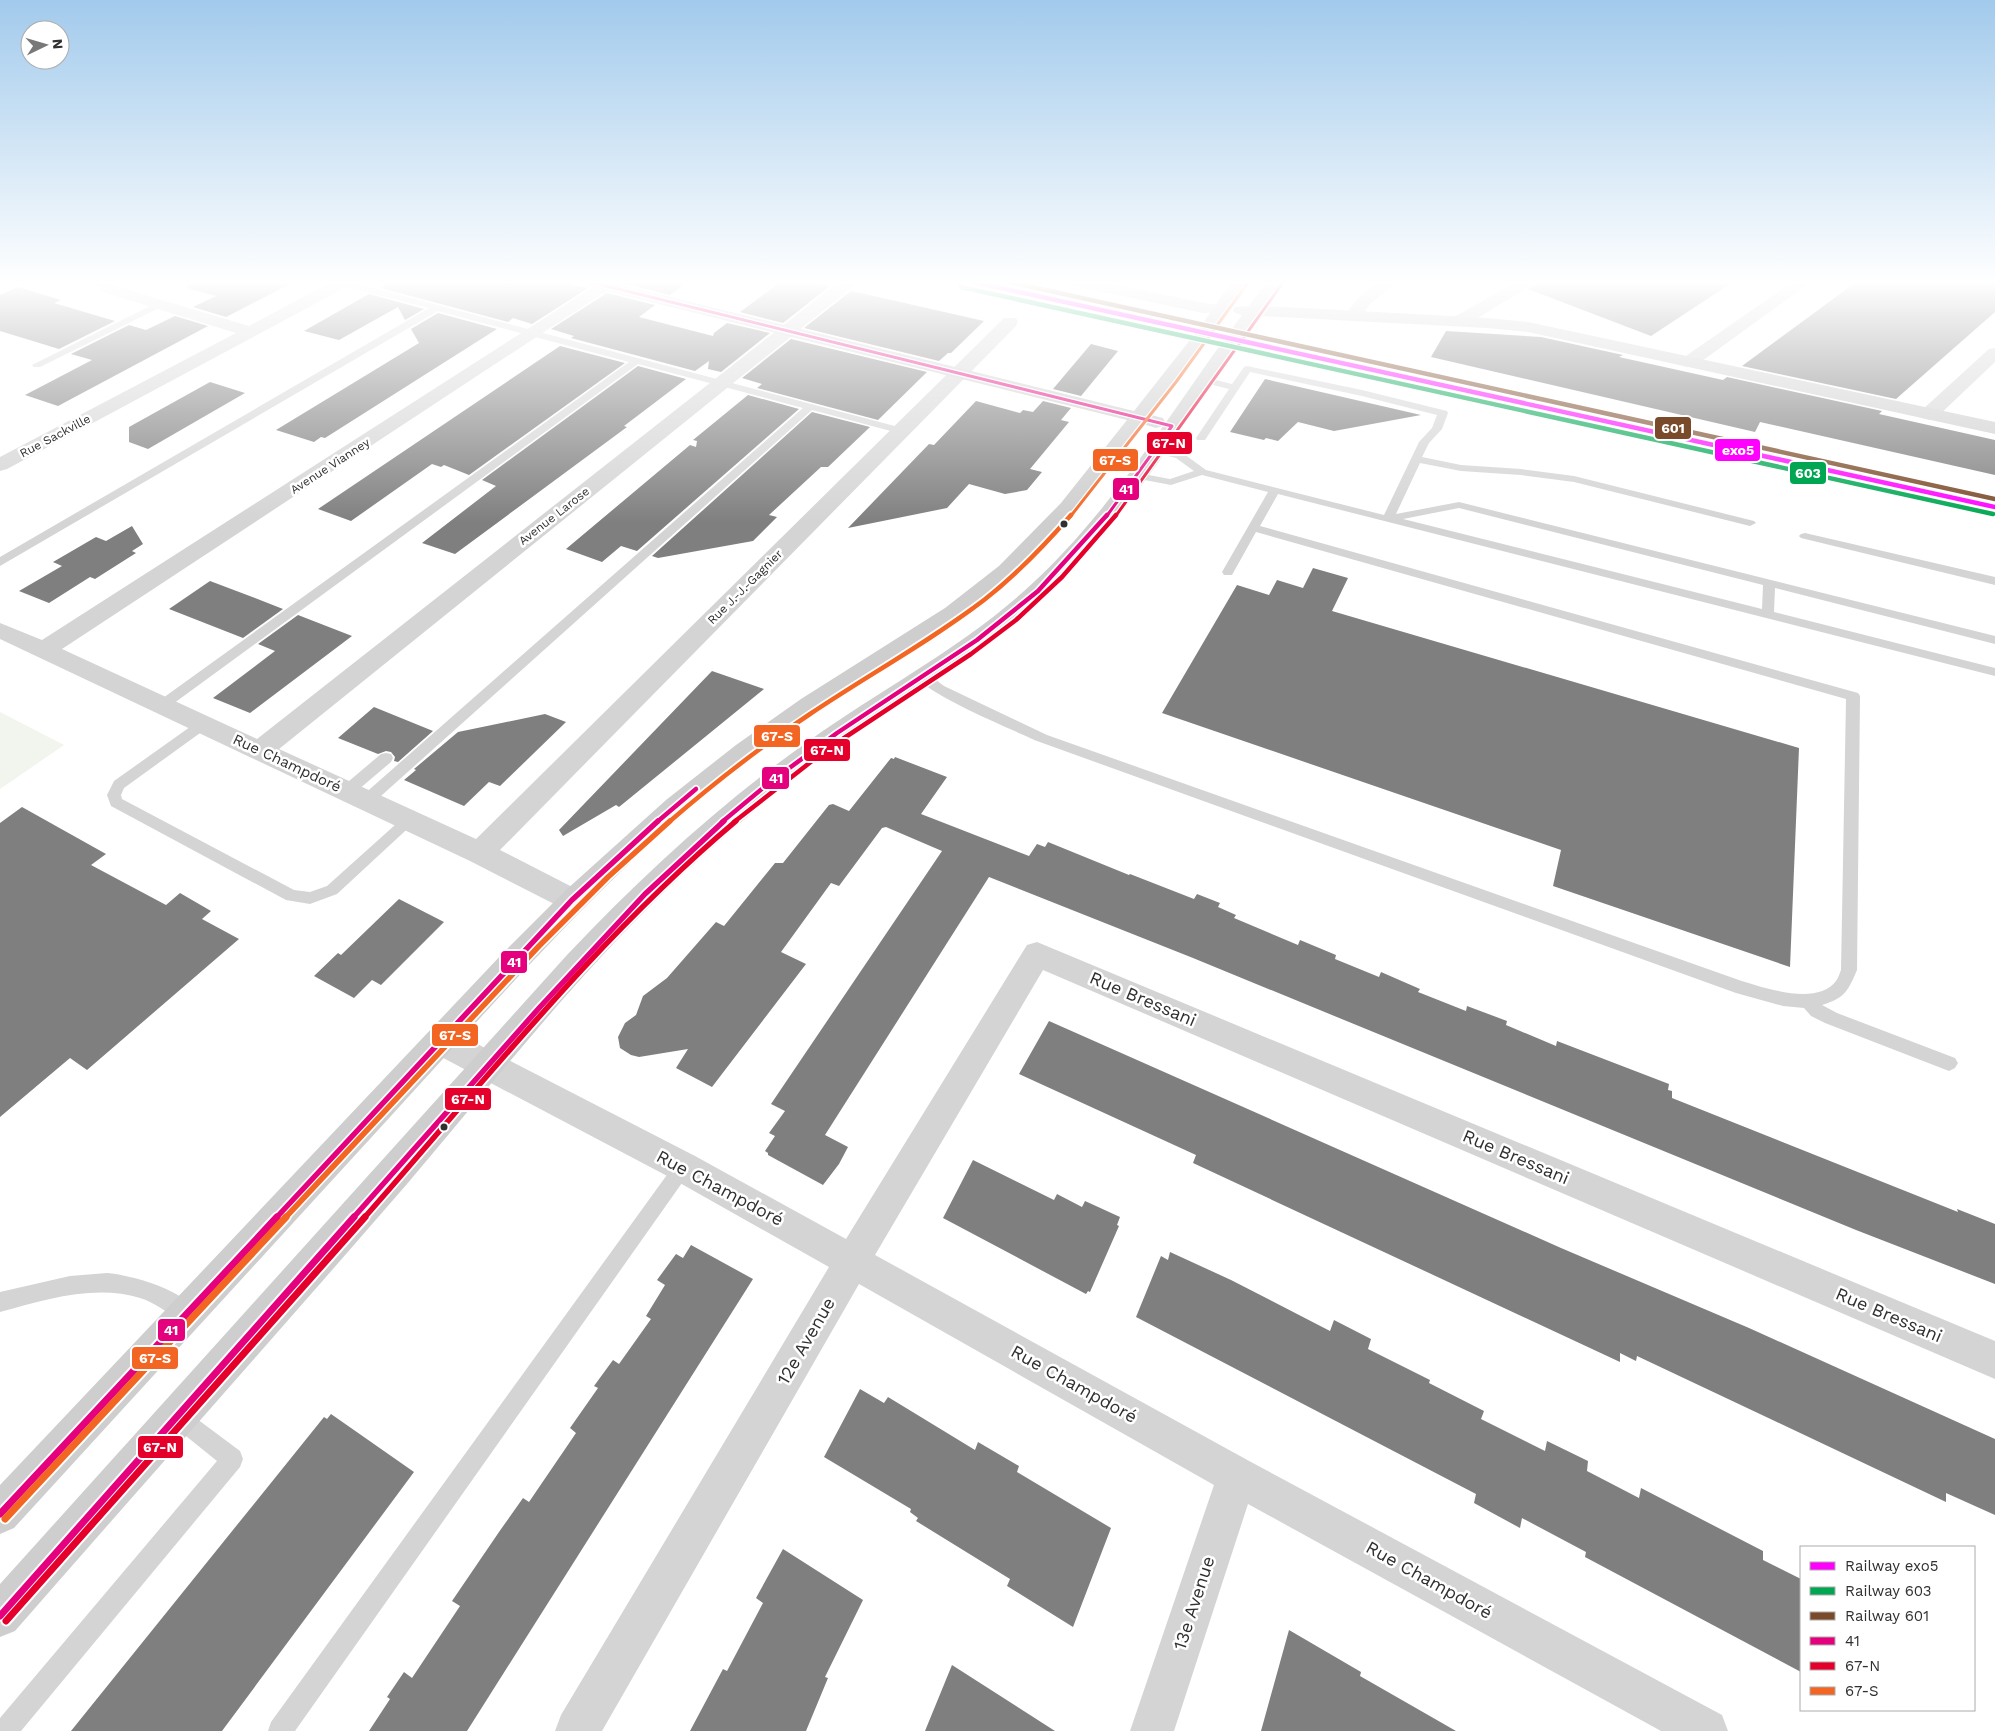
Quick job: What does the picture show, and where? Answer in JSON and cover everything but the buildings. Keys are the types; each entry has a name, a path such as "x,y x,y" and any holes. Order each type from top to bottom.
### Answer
{"main road":[{"path":"906,361 1172,426"},
{"path":"0,1514 572,900 645,832 711,777 800,712 939,623 1004,573 1059,520 1183,361"},
{"path":"0,1616 613,926 717,826 754,794 810,752 982,636 1043,585 1094,534 1138,476 1218,361"},
{"path":"1684,361 1995,428"}],"street":[{"name":"Rue Sackville","path":"0,465 196,361"},
{"name":"Avenue Vianney","path":"44,650 492,361"},
{"name":"Avenue Larose","path":"259,751 749,361"},
{"name":"Rue J.-J.-Gagnier","path":"480,853 972,361"},
{"path":"1929,414 1987,361"},
{"name":"Rue Champdoré","path":"0,630 160,706 480,853 572,900"},
{"name":"12e Avenue","path":"577,1731 853,1260 1037,954"},
{"name":"Rue Bressani","path":"1037,954 1995,1360"},
{"name":"Rue Champdoré","path":"441,1041 683,1167 853,1260 1236,1476 1706,1731"},
{"name":"13e Avenue","path":"1152,1731 1236,1476"}],"lane":[{"path":"37,365 46,361"},
{"path":"0,562 345,361"},
{"path":"160,706 637,361"},
{"path":"641,361 902,430"},
{"path":"1201,438 1247,369 1362,393 1443,413 1437,429 1424,442 1388,519"},
{"path":"1204,380 1234,387"},
{"path":"357,796 811,406"},
{"path":"1156,450 1180,456 1202,472 1995,672"},
{"path":"1417,458 1461,468 1521,472 1574,479 1750,522"},
{"path":"1138,476 1171,482 1202,472"},
{"path":"1228,572 1274,490"},
{"path":"1388,519 1459,505 1995,640"},
{"path":"923,677 939,689 1042,738 1736,986 1766,996 1808,1000 1826,998 1838,992 1847,980 1849,970 1853,696 1253,528"},
{"path":"1805,536 1995,581"},
{"path":"1768,614 1769,582"},
{"path":"202,724 119,786 114,794 116,802 291,896 310,898 332,890 410,820"},
{"path":"357,796 386,758"},
{"path":"1808,1000 1817,1011 1831,1018 1949,1063"},
{"path":"280,1731 683,1167"},
{"path":"0,1302 68,1286 120,1283 139,1287 161,1296 187,1314"},
{"path":"5,1731 232,1459 177,1416"}],"shaded area":[{"path":"0,712 64,745 0,789"}],"rail line":[{"name":"603","path":"1296,361 1993,514"},
{"name":"exo5","path":"1332,361 1995,507"},
{"name":"601","path":"1367,361 1995,499"}],"transit line":[{"name":"41","path":"0,1616 540,1007 645,894 703,838 769,783 837,733 977,640 1038,591 1100,525 1172,426 908,361"},
{"name":"67-S","path":"5,1519 506,981 608,877 704,792 767,743 961,617 1008,580 1058,531 1192,361"},
{"name":"67-N","path":"6,1621 403,1174 552,1003 614,936 695,856 799,770 854,731 971,654 1037,602 1109,525 1227,361"},
{"name":"41","path":"0,1514 572,900 645,832 696,789"}]}
